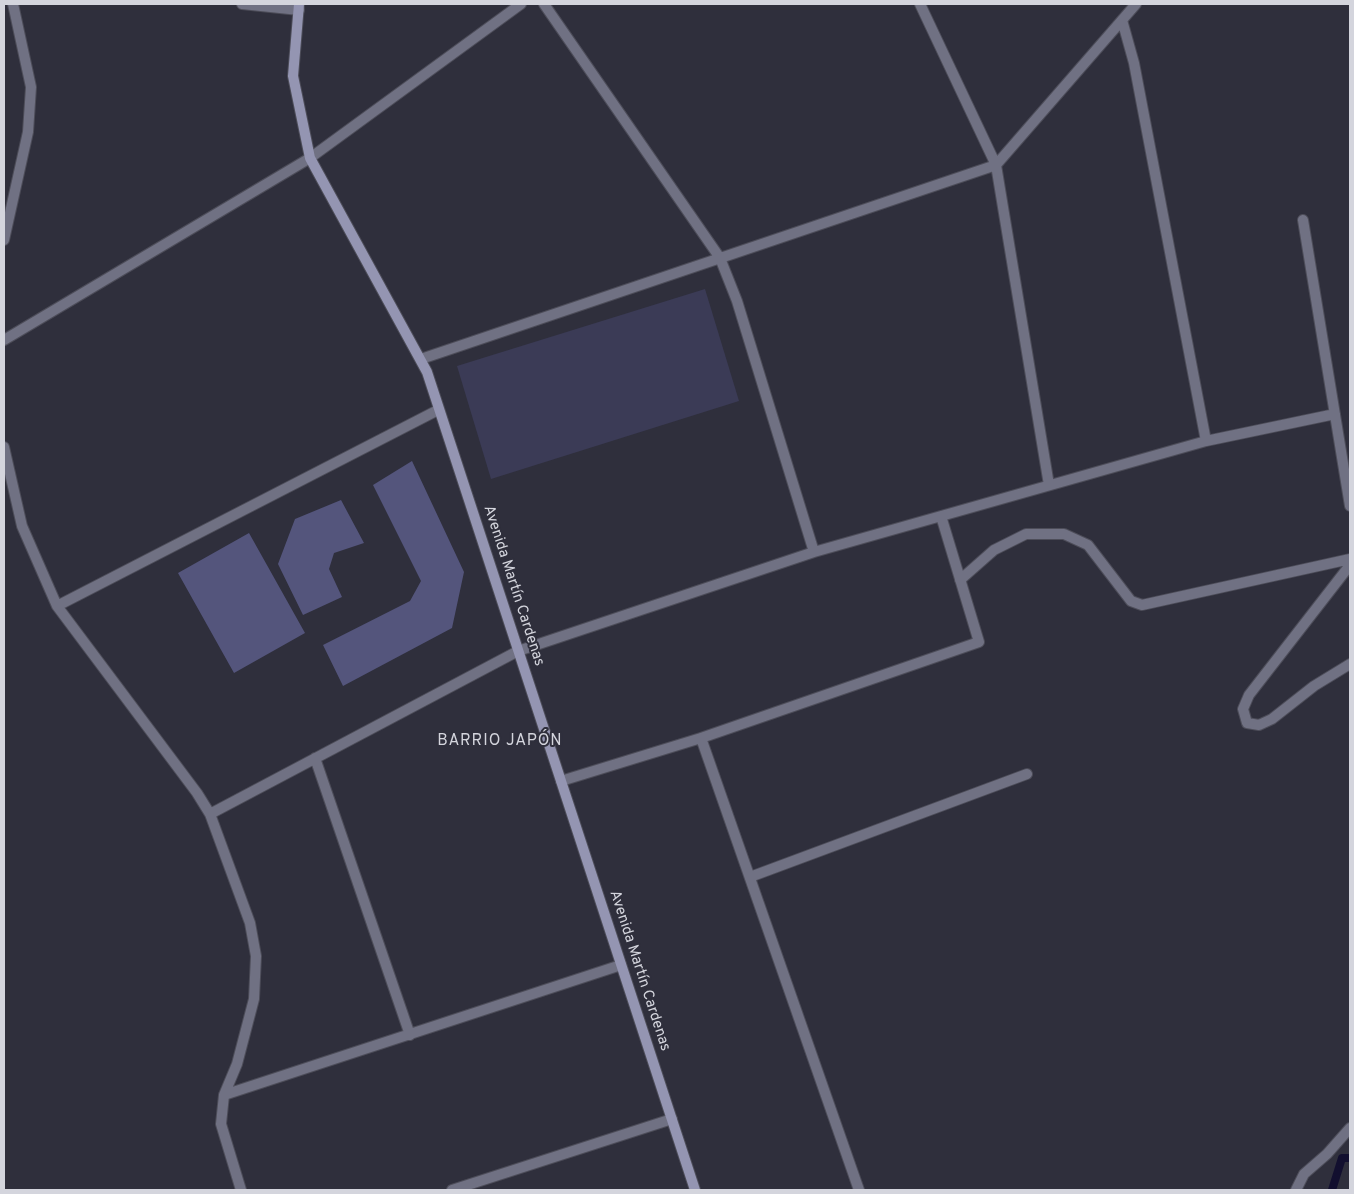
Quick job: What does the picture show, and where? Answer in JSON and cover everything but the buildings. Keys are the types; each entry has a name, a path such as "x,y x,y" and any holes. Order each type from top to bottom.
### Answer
{"street":[{"path":"4,240 28,132 31,87 13,4"},
{"path":"242,4 299,7"},
{"path":"4,340 310,158 522,4"},
{"path":"544,4 720,258 737,301 814,552"},
{"path":"920,4 996,165 1049,485"},
{"path":"421,359 996,165 1136,4"},
{"name":"Avenida Martín Cardenas","path":"299,7 293,76 310,158 427,372 695,1190"},
{"path":"1122,20 1134,63 1206,441"},
{"path":"1303,220 1350,506"},
{"path":"57,606 438,410"},
{"path":"210,814 518,651 814,552 1206,441 1335,414"},
{"path":"4,447 22,526 57,606 197,793 210,814 250,923 256,956 254,999 237,1064 224,1095 221,1124 241,1190"},
{"path":"561,781 701,738 979,642 941,516"},
{"path":"960,580 994,550 1026,534 1064,534 1088,545 1131,601 1142,605 1350,559"},
{"path":"1350,565 1249,695 1243,709 1247,724 1259,725 1272,719 1314,686 1350,664"},
{"path":"701,738 859,1190"},
{"path":"315,758 410,1035"},
{"path":"750,877 1027,774"},
{"path":"224,1095 621,965"},
{"path":"452,1190 672,1118"},
{"path":"1296,1190 1304,1174 1327,1154 1350,1128"}],"shaded area":[{"path":"705,289 739,401 491,479 457,366"}],"waterway":[{"path":"1332,1190 1342,1158 1350,1158"}],"district":[{"name":"BARRIO JAPÓN","path":"500,742"}]}
